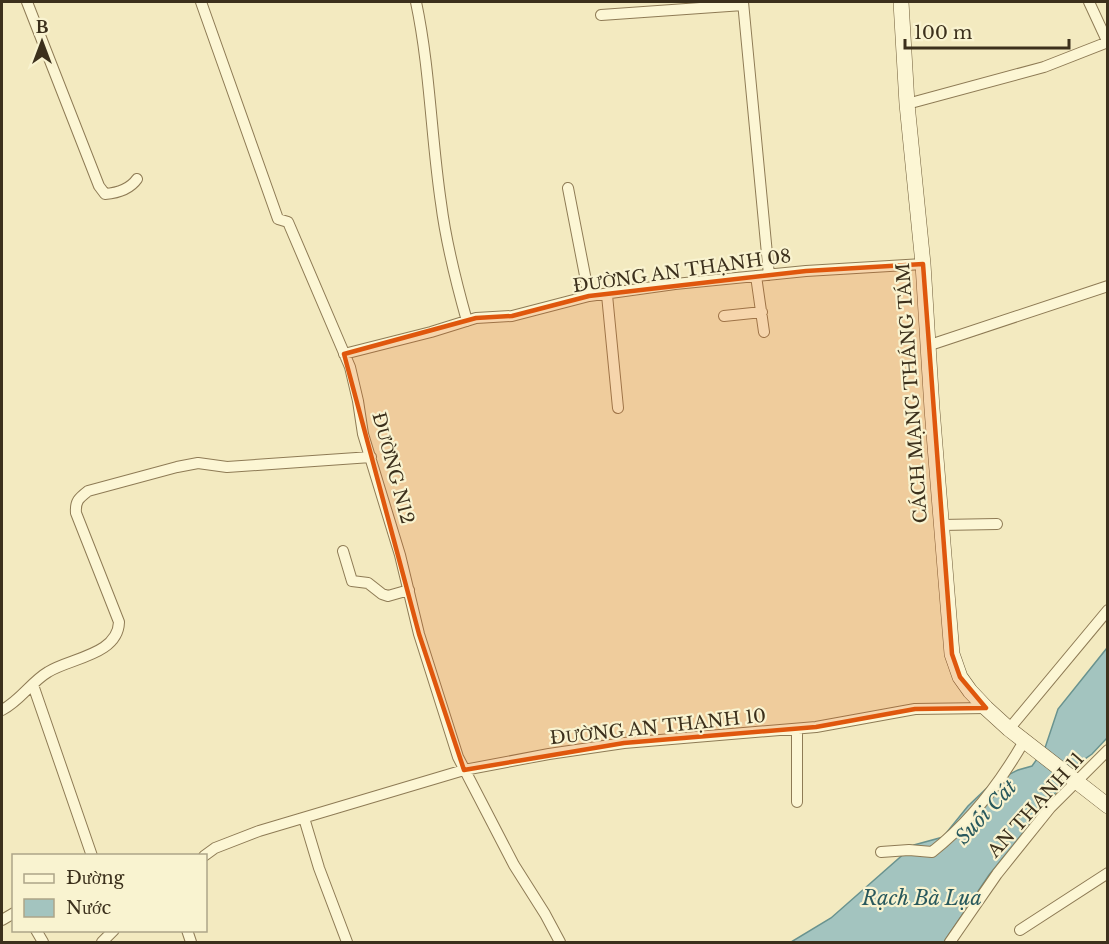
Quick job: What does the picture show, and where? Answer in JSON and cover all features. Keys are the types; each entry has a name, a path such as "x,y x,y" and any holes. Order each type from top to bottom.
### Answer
{"main road":[{"name":"CÁCH MẠNG THÁNG TÁM","path":"901,2 907,104 923,264 927,346 952,654 960,677 986,708 1009,729 1075,780"},
{"path":"1075,780 1107,806"}],"street":[{"path":"27,2 99,186 105,194 117,193 133,185 137,179"},
{"name":"ĐƯỜNG N12","path":"201,2 278,219 288,222 344,354 358,401 363,434 409,590 419,634 458,757 514,865 560,942"},
{"path":"416,2 427,63 441,204 455,278 467,321"},
{"path":"907,104 1044,67 1107,42 1089,2"},
{"path":"601,15 743,3 769,275"},
{"path":"568,188 589,296"},
{"name":"ĐƯỜNG AN THẠNH 08","path":"344,354 477,318 512,316 589,296 756,276 923,264"},
{"path":"756,276 764,332"},
{"path":"927,346 1107,286"},
{"path":"607,295 618,408"},
{"path":"724,316 762,312"},
{"path":"2,710 10,706 47,672 103,648 115,639 119,632 119,622 76,513 75,504 88,491 198,463 227,467 371,457"},
{"path":"941,525 997,524"},
{"path":"343,551 352,581 368,583 388,596 409,590"},
{"path":"1009,729 1107,610"},
{"path":"33,685 92,854"},
{"name":"ĐƯỜNG AN THẠNH 10","path":"206,854 236,839 464,770 549,754 624,743 797,729 915,709 986,708"},
{"path":"797,729 797,802"},
{"path":"881,852 909,850 932,852 961,827 1029,745"},
{"name":"AN THẠNH 11","path":"950,942 997,874 1050,808 1107,750"},
{"path":"304,818 319,868 347,942"},
{"path":"1020,930 1107,873"}],"highlighted area":[{"path":"923,264 952,654 960,677 986,708 915,709 816,727 624,743 464,770 419,634 344,354 476,318 512,316 589,296 806,271"}],"water":[{"path":"1107,648 1107,738 1092,754 1072,768 1056,792 989,875 944,942 791,942 831,918 914,845 943,837 968,806 992,783 1032,766 1045,748 1058,709"}],"water label":[{"name":"Suối Cát","path":"986,812"},
{"name":"Rạch Bà Lụa","path":"922,898"}]}
